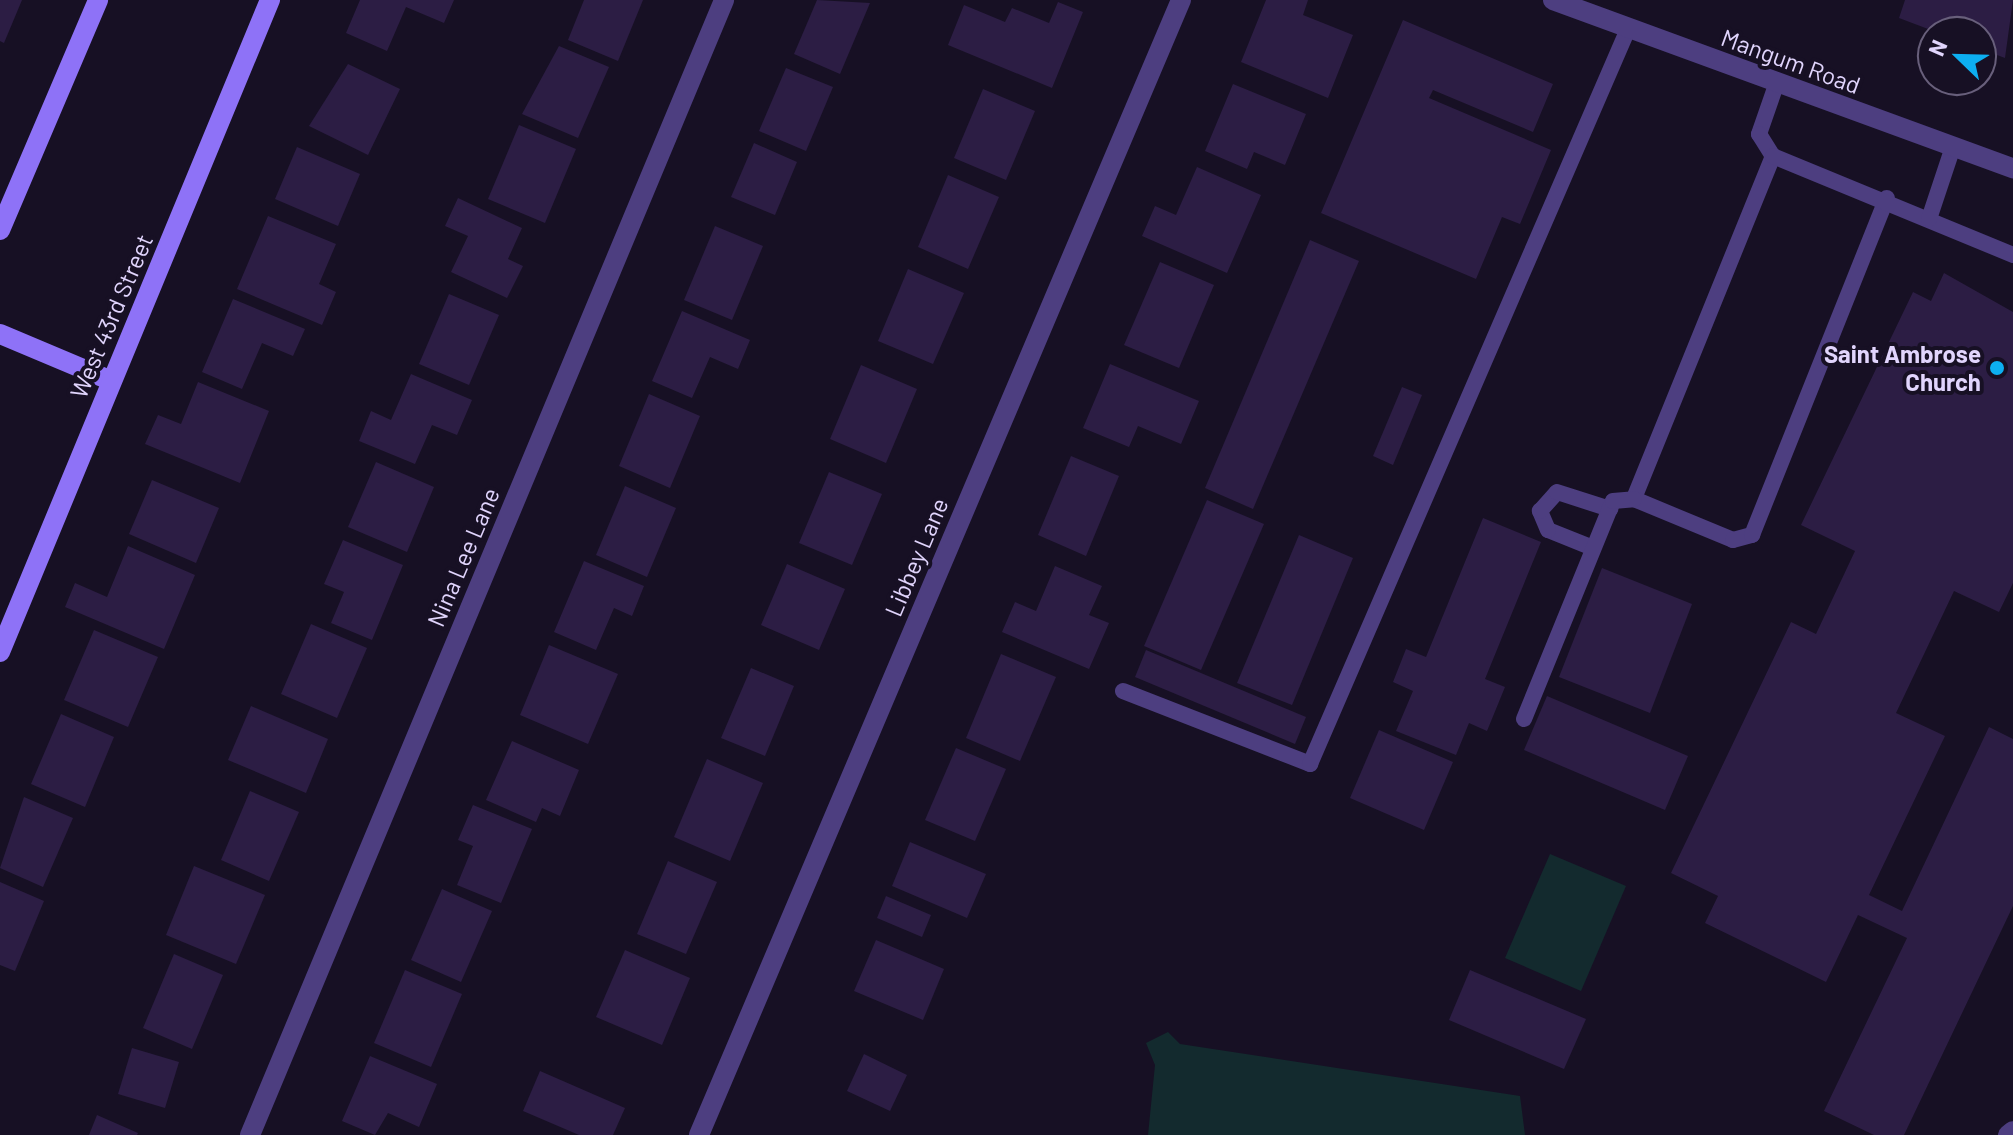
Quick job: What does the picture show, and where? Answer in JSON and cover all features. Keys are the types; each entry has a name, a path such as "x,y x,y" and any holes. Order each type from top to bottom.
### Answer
{"main road":[{"path":"0,230 98,0"},
{"name":"West 43rd Street","path":"0,652 270,0"},
{"path":"0,334 112,381"}],"street":[{"name":"Nina Lee Lane","path":"250,1135 724,0"},
{"name":"Libbey Lane","path":"699,1135 1181,0"},
{"name":"Mangum Road","path":"1553,0 1776,85 2013,168"},
{"path":"2008,1135 2013,1131"}],"lane":[{"path":"1123,691 1310,764 1629,27"},
{"path":"1776,85 1759,134 1773,156 1887,198 2013,255"},
{"path":"1929,219 1953,147"},
{"path":"1634,499 1773,156"},
{"path":"1524,719 1613,501 1634,499 1733,540 1752,535 1887,198"},
{"path":"1593,548 1548,530 1540,511 1557,492 1610,509"}],"green space":[{"path":"1550,854 1626,886 1581,991 1505,958"},
{"path":"1168,1032 1180,1044 1520,1096 1525,1135 1148,1135 1155,1065 1146,1043"}],"building":[{"path":"0,0 22,0 4,43 0,41"},
{"path":"360,0 454,0 444,23 406,7 387,51 346,33"},
{"path":"584,0 643,0 618,61 568,40"},
{"path":"817,0 870,3 840,74 794,54"},
{"path":"1266,0 1308,0 1303,15 1353,35 1328,98 1241,62"},
{"path":"1905,0 2013,0 2005,58 1997,55 1997,16 1917,16 1917,25 1899,18"},
{"path":"1058,2 1083,12 1052,88 948,45 964,5 1005,22 1012,8 1049,23"},
{"path":"1403,20 1553,84 1533,132 1433,90 1429,98 1551,150 1520,224 1502,217 1476,279 1321,213"},
{"path":"559,46 609,67 578,138 522,114"},
{"path":"348,64 400,89 368,155 309,126"},
{"path":"786,68 833,87 806,151 759,131"},
{"path":"1233,84 1306,114 1285,165 1254,152 1247,169 1205,151"},
{"path":"983,89 1035,111 1006,180 954,158"},
{"path":"519,125 576,149 545,223 488,199"},
{"path":"754,143 797,162 775,215 731,197"},
{"path":"297,147 360,174 338,226 275,199"},
{"path":"1197,167 1261,195 1227,273 1142,236 1155,206 1176,215"},
{"path":"948,175 999,197 968,269 918,247"},
{"path":"458,198 522,228 508,259 523,266 507,298 451,272 468,236 445,226"},
{"path":"268,216 336,244 319,284 336,292 322,325 237,289"},
{"path":"715,226 763,246 732,320 684,300"},
{"path":"1310,240 1359,261 1253,509 1205,488"},
{"path":"1160,262 1214,285 1179,368 1124,345"},
{"path":"908,269 964,293 933,364 878,341"},
{"path":"1944,273 2013,312 2013,583 1999,612 1954,591 1896,713 1945,736 1869,895 1902,911 1989,727 2013,739 2013,906 1904,1135 1874,1135 1824,1111 1907,938 1858,915 1826,982 1705,923 1718,896 1671,873 1791,622 1816,634 1855,551 1801,525 1913,292 1931,301"},
{"path":"449,294 499,315 469,385 419,364"},
{"path":"233,299 305,329 293,356 262,343 242,389 202,372"},
{"path":"682,311 750,340 738,369 710,357 692,398 652,381"},
{"path":"1110,364 1199,401 1181,444 1138,426 1129,447 1083,428"},
{"path":"861,365 917,389 886,463 830,439"},
{"path":"411,374 472,400 457,435 432,425 415,464 359,441 371,411 391,420"},
{"path":"198,382 269,411 240,483 145,444 158,415 181,424"},
{"path":"1402,387 1422,395 1393,465 1373,456"},
{"path":"649,394 700,416 670,488 619,466"},
{"path":"1071,456 1119,476 1086,556 1038,535"},
{"path":"376,462 434,487 407,552 348,527"},
{"path":"829,472 882,494 852,565 799,543"},
{"path":"152,480 219,508 196,563 129,534"},
{"path":"625,486 676,508 647,577 596,555"},
{"path":"1207,500 1264,524 1201,670 1144,646"},
{"path":"1483,518 1541,542 1485,679 1505,687 1487,731 1469,723 1456,755 1396,731 1413,691 1393,682 1406,649 1426,657"},
{"path":"1299,535 1353,558 1292,705 1237,683"},
{"path":"343,540 403,565 372,640 331,623 344,592 324,584"},
{"path":"128,546 195,575 164,649 65,607 75,583 107,597"},
{"path":"584,561 644,586 632,616 614,608 596,650 554,632"},
{"path":"787,564 845,589 819,650 761,625"},
{"path":"1055,566 1102,586 1089,615 1109,623 1089,669 1002,632 1015,602 1036,611"},
{"path":"1602,568 1692,604 1650,713 1559,677"},
{"path":"311,624 367,648 337,718 281,694"},
{"path":"94,630 158,657 128,727 64,700"},
{"path":"549,645 618,674 588,744 520,715"},
{"path":"1146,650 1306,717 1295,744 1135,677"},
{"path":"1001,654 1056,677 1020,761 966,738"},
{"path":"751,668 794,686 765,756 721,738"},
{"path":"1547,696 1688,756 1665,810 1524,750"},
{"path":"251,706 328,739 306,793 228,760"},
{"path":"61,714 114,737 85,807 31,784"},
{"path":"1379,730 1453,762 1424,830 1350,798"},
{"path":"512,741 579,770 560,816 542,808 536,822 486,800"},
{"path":"956,748 1006,769 975,841 925,820"},
{"path":"707,759 763,783 730,861 674,837"},
{"path":"250,791 299,812 269,881 221,860"},
{"path":"24,797 73,818 43,887 0,868"},
{"path":"473,805 532,829 501,903 457,885 473,846 458,840"},
{"path":"910,842 986,874 967,918 892,886"},
{"path":"668,861 717,882 686,954 637,934"},
{"path":"194,866 265,895 236,964 166,935"},
{"path":"0,882 44,901 15,971 0,965"},
{"path":"442,889 492,911 461,982 411,960"},
{"path":"886,896 931,915 922,937 877,918"},
{"path":"876,940 944,969 923,1020 854,991"},
{"path":"625,950 690,978 662,1045 596,1017"},
{"path":"174,954 223,975 192,1049 143,1028"},
{"path":"405,970 462,994 431,1067 374,1043"},
{"path":"1470,970 1586,1019 1564,1069 1449,1020"},
{"path":"132,1048 179,1062 165,1108 118,1094"},
{"path":"864,1054 907,1075 890,1111 847,1091"},
{"path":"370,1056 437,1084 419,1127 388,1113 375,1135 342,1121"},
{"path":"540,1071 625,1108 613,1135 579,1135 523,1111"},
{"path":"97,1115 138,1133 89,1135"}],"place":[{"name":"Saint Ambrose Church","path":"1997,368"}]}
